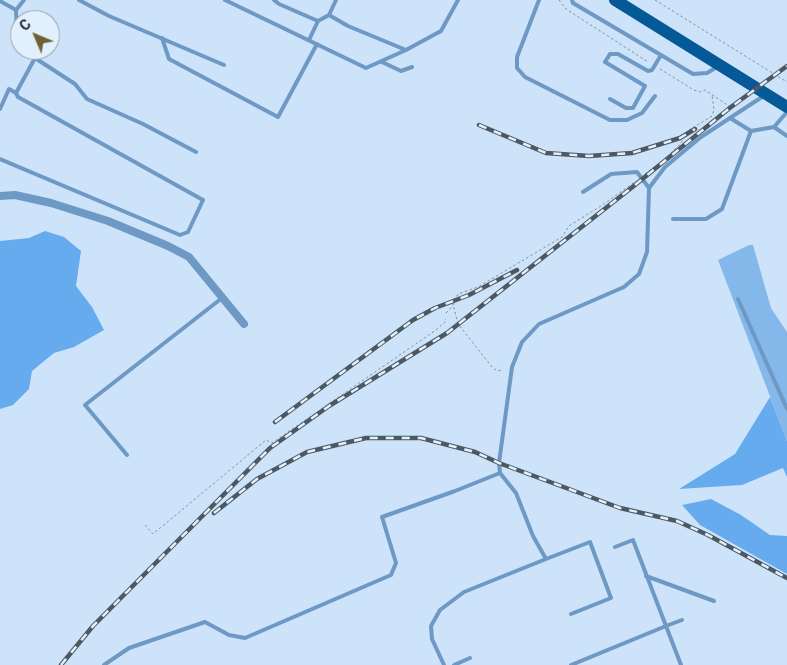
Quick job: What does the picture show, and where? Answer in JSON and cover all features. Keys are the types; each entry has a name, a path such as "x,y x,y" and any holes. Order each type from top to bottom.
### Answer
{"main road":[{"path":"614,0 787,107"}],"street":[{"path":"0,196 15,195 51,203 108,221 168,246 189,257 244,324"}],"lane":[{"path":"0,1 16,10 24,0"},
{"path":"79,0 109,16 224,65"},
{"path":"225,0 366,68 382,62 441,31 458,0"},
{"path":"274,0 318,21"},
{"path":"309,40 318,21 329,15 336,0"},
{"path":"538,0 517,56 517,68 525,77 610,120 628,120 642,113 655,96"},
{"path":"572,0 573,3 693,74 707,73 720,64"},
{"path":"329,15 348,26 406,50"},
{"path":"162,38 169,59 278,117 317,44"},
{"path":"610,99 626,108 633,108 645,86 605,62 610,54 618,54 648,71 652,70 661,55"},
{"path":"16,93 34,60"},
{"path":"38,60 75,84 87,99 143,124 196,152"},
{"path":"382,62 401,71 412,66"},
{"path":"0,109 9,89 16,93 18,97 203,200 188,232 180,235 0,159"},
{"path":"546,559 533,536 516,494 500,473 499,463 512,367 522,342 539,324 624,288 639,274 647,252 649,188 665,167 701,137 767,94"},
{"path":"730,118 751,131 774,127 787,112"},
{"path":"774,127 787,136"},
{"path":"673,219 706,219 722,209 751,131"},
{"path":"583,192 611,174 637,172 649,188"},
{"path":"126,455 85,404 222,298"},
{"path":"738,299 787,409"},
{"path":"104,665 129,648 205,622 229,634 245,638 391,575 396,562 382,517 500,473"},
{"path":"615,547 632,540 681,665"},
{"path":"444,665 432,639 431,626 440,610 464,592 590,542 611,598 571,614"},
{"path":"646,576 714,601"},
{"path":"570,665 682,620"},
{"path":"454,665 470,658"}],"path":[{"path":"559,0 566,9 654,66 694,90 700,92 705,90 739,112"},
{"path":"655,0 787,82"},
{"path":"446,313 458,294 478,286 562,237 568,226 604,204 641,177 681,143 686,132 712,116 714,110 712,95"},
{"path":"454,301 458,324 492,367 498,371 503,370"},
{"path":"145,525 153,534 266,440 272,443 436,330 446,321 445,319"}],"shaded area":[{"path":"45,231 64,237 81,251 76,286 92,307 104,330 74,347 54,353 32,371 29,389 13,405 0,409 0,241 29,238"},
{"path":"749,245 753,245 771,308 787,332 787,441 718,260"},
{"path":"770,397 787,441 787,477 783,468 742,485 679,489 735,454"},
{"path":"711,499 741,515 770,535 787,536 787,574 700,525 682,505"}],"railway":[{"path":"61,665 93,626 270,448 329,406 447,333 731,107 787,66"},
{"path":"479,125 546,153 589,156 632,153 680,138 695,129"},
{"path":"275,422 413,320 435,308 469,295 517,270"},
{"path":"214,513 257,479 307,452 366,438 421,438 475,452 499,463 620,508 677,521 708,535 787,578"}]}
